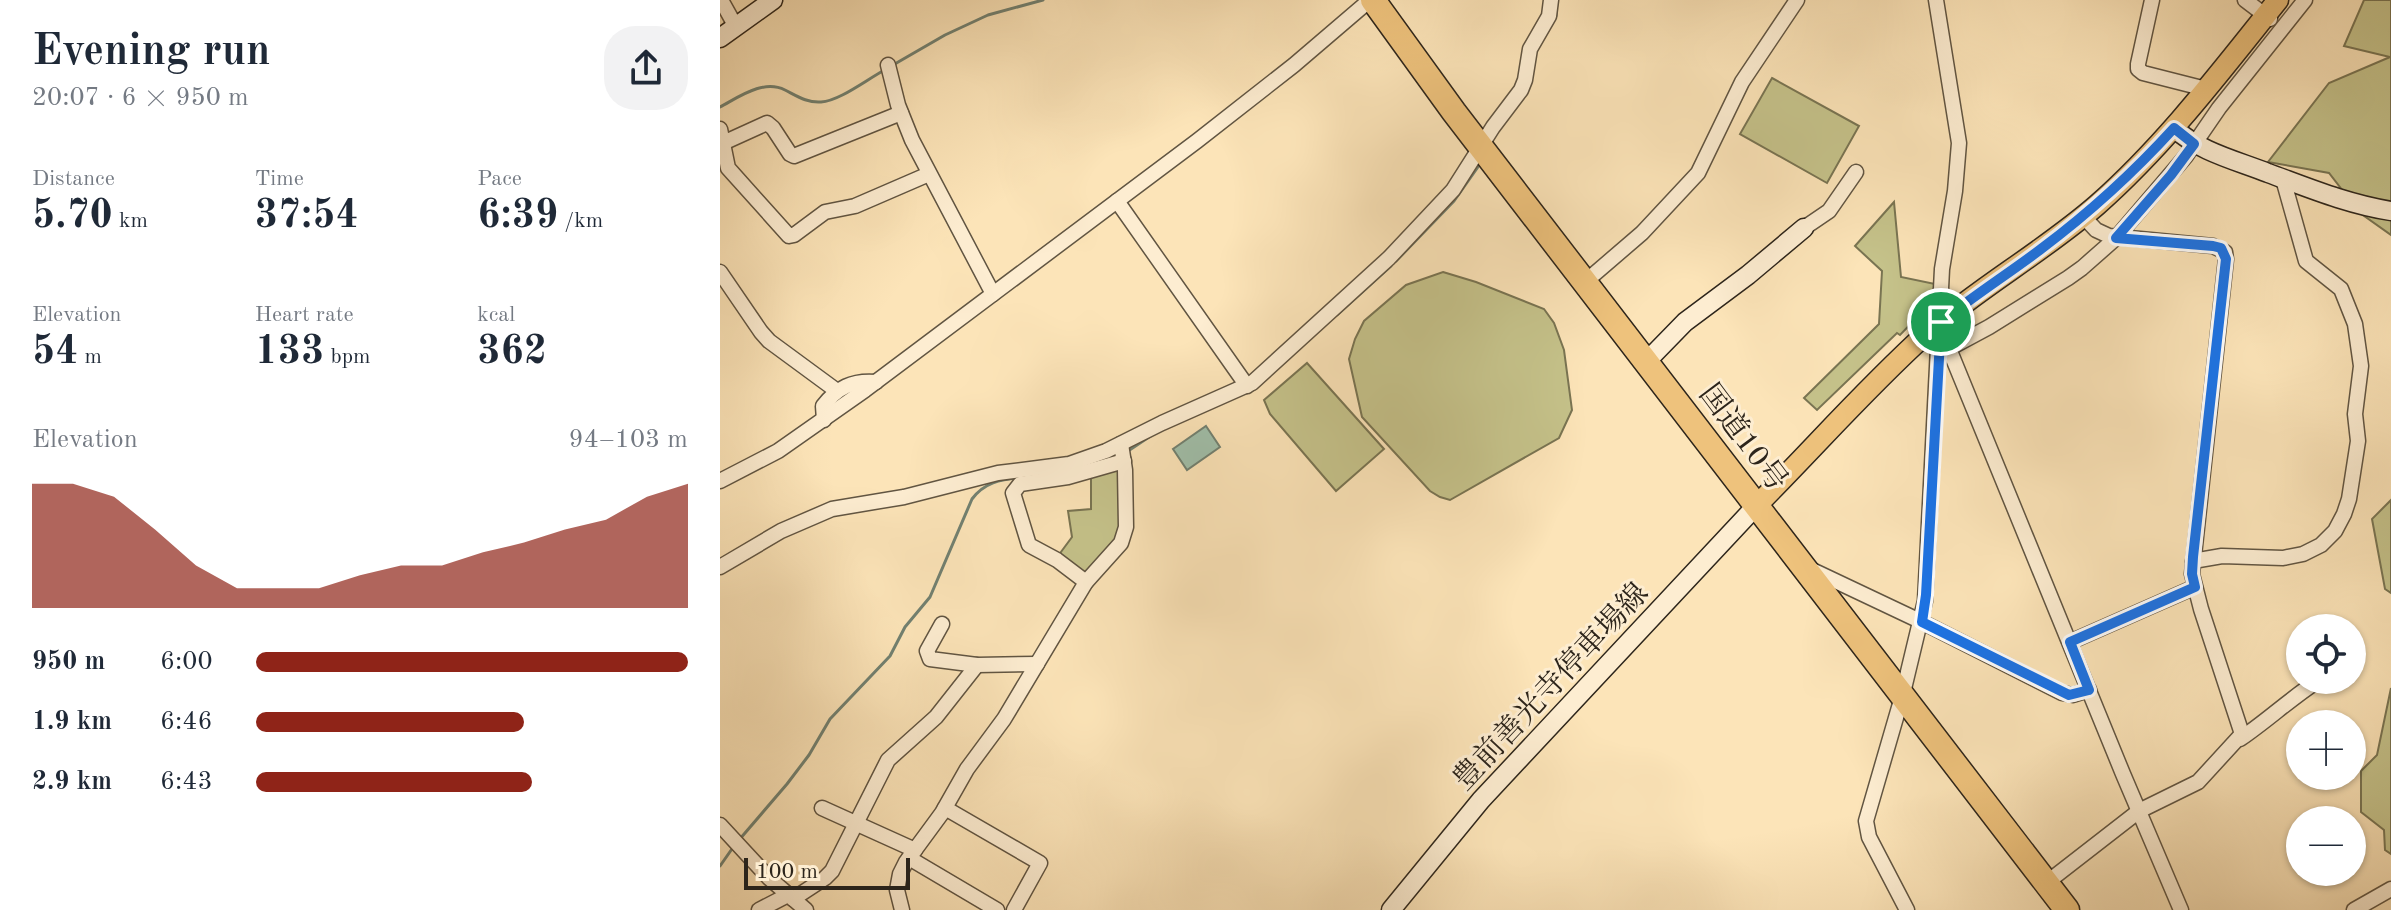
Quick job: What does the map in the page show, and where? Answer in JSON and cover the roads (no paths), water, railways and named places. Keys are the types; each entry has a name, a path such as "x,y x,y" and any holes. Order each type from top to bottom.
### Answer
{"highway":[{"name":"国道10号","path":"1372,0 2067,910"}],"main road":[{"path":"720,38 773,0"},
{"path":"1756,506 1941,322 2083,216 2114,189 2174,128 2275,14"},
{"path":"2174,128 2194,144 2283,179 2348,202 2391,211"},
{"path":"1646,362 1685,322 1804,228"},
{"name":"豊前善光寺停車場線","path":"1391,910 1481,800 1756,506"}],"street":[{"path":"721,0 736,27"},
{"path":"720,481 763,459 876,382 1294,65 1372,0"},
{"path":"720,567 789,527 832,509 916,494 998,473 1069,464 1121,444 1247,386 1337,307 1453,190 1503,112 1521,90 1530,49 1549,16 1551,0"},
{"path":"1585,282 1642,233 1698,173 1742,82 1797,0"},
{"path":"1907,910 1869,837 1866,821 1922,622 1926,595 1942,269 1955,191 1959,143 1936,0"},
{"path":"2152,0 2138,69 2143,73 2206,89"},
{"path":"2245,0 2275,14"},
{"path":"1948,349 2068,278 2116,238 2194,144 2275,14 2305,0"},
{"path":"888,65 901,113 929,174 993,294"},
{"path":"901,113 794,156 767,123 722,136 728,168 789,236 825,212 855,206 929,174"},
{"path":"1804,228 1829,211 1856,172"},
{"path":"2193,561 2222,556 2283,558 2303,554 2332,535 2349,499 2358,448 2355,414 2361,366 2355,324 2341,289 2306,261 2283,179"},
{"path":"1117,201 1247,386"},
{"path":"2083,216 2096,230 2116,238 2213,246 2221,248 2226,259 2193,561 2195,587 2242,730 2240,739"},
{"path":"720,272 769,341 837,391"},
{"path":"1941,322 1948,349 2181,910"},
{"path":"824,420 823,406 837,391 855,382 876,382"},
{"path":"902,910 898,881 912,854 945,808 967,769 1004,719 1086,582 1121,543 1124,535 1124,461 1121,444"},
{"path":"1086,582 1057,560 1029,545 1014,489 1020,484 1068,477 1124,461"},
{"path":"1802,566 2062,693 2073,695 2089,690"},
{"path":"2070,642 2195,587"},
{"path":"942,624 927,651 930,659 977,665 1037,664"},
{"path":"761,910 825,878 832,871 888,760 936,717 977,665"},
{"path":"2045,884 2139,811 2198,782 2240,739 2297,694"},
{"path":"822,808 857,822 912,854 997,910"},
{"path":"945,808 1040,863 1014,910"},
{"path":"720,825 769,878 806,910"},
{"path":"2354,910 2391,889"}],"waterway":[{"path":"893,65 988,15 1043,0"},
{"path":"1556,16 1557,0"},
{"path":"720,107 751,91 768,87 777,87 802,99 828,101 883,71"},
{"path":"1396,261 1454,201 1480,164"},
{"path":"1337,315 1391,266"},
{"path":"1128,451 1152,435"},
{"path":"739,840 809,755 830,719 890,656 905,627 930,597 972,499 993,483 1020,478"},
{"path":"720,866 734,846"}]}
